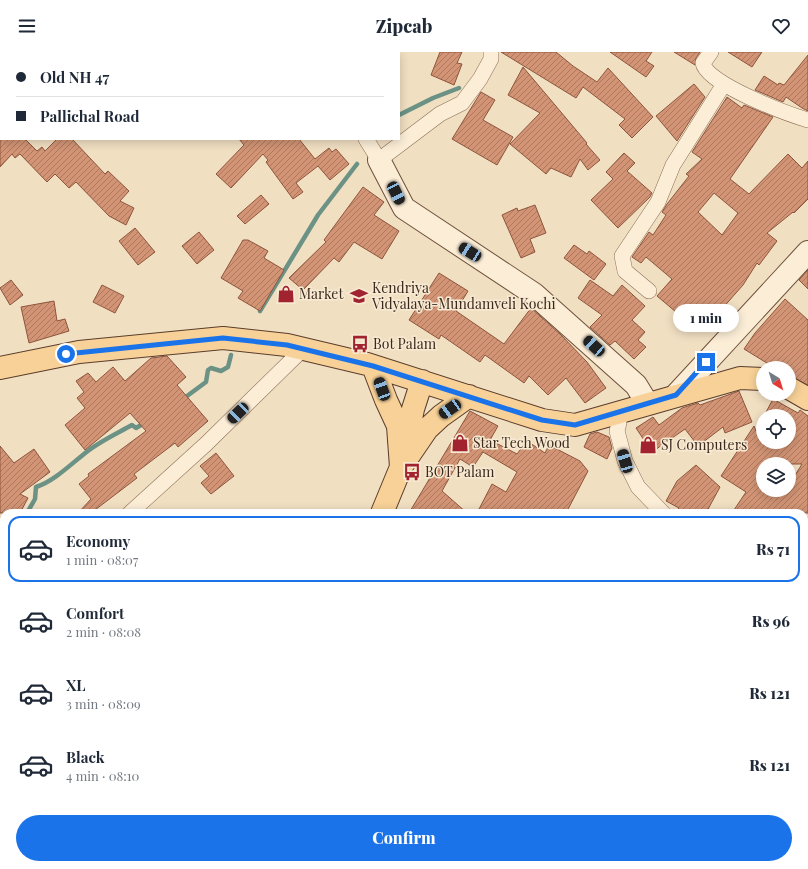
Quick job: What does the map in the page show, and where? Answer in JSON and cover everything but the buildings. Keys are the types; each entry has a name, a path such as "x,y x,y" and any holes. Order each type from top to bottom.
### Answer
{"main road":[{"path":"0,368 79,352 223,338 287,345 302,350 373,366 542,420 575,425 646,403 676,395 696,392 740,378 756,379"},
{"path":"373,366 398,426 401,467"},
{"path":"384,509 401,467 422,381"},
{"path":"796,392 808,399"},
{"path":"401,467 427,429 440,416 469,396"}],"street":[{"path":"379,160 440,114 462,103 480,79 490,59 491,52"},
{"path":"711,52 703,63 704,68 724,84 776,110 808,120"},
{"path":"649,291 625,271 622,256 658,202 673,165 724,84"},
{"path":"367,140 379,160 404,208 534,294 636,385 646,403"},
{"path":"676,395 808,252"},
{"path":"134,509 206,444 302,350"},
{"path":"618,412 619,423 616,431 625,461 638,488 659,509"}],"waterway":[{"path":"400,114 433,98 459,88"},
{"path":"260,311 318,215 357,164"},
{"path":"183,399 206,382 208,370 211,368 221,371 228,367 231,355"},
{"path":"29,509 35,499 36,487 55,477 101,442 132,425 136,428 146,422"}],"place":[{"name":"Market","path":"286,294"},
{"name":"Kendriya Vidyalaya-Mundamveli Kochi","path":"359,296"},
{"name":"Bot Palam","path":"360,344"},
{"name":"Star Tech Wood","path":"460,443"},
{"name":"SJ Computers","path":"648,445"},
{"name":"BOT Palam","path":"412,472"}],"route":[{"path":"66,354 223,338 287,345 302,350 373,366 542,420 575,425 676,395 706,362"}]}
